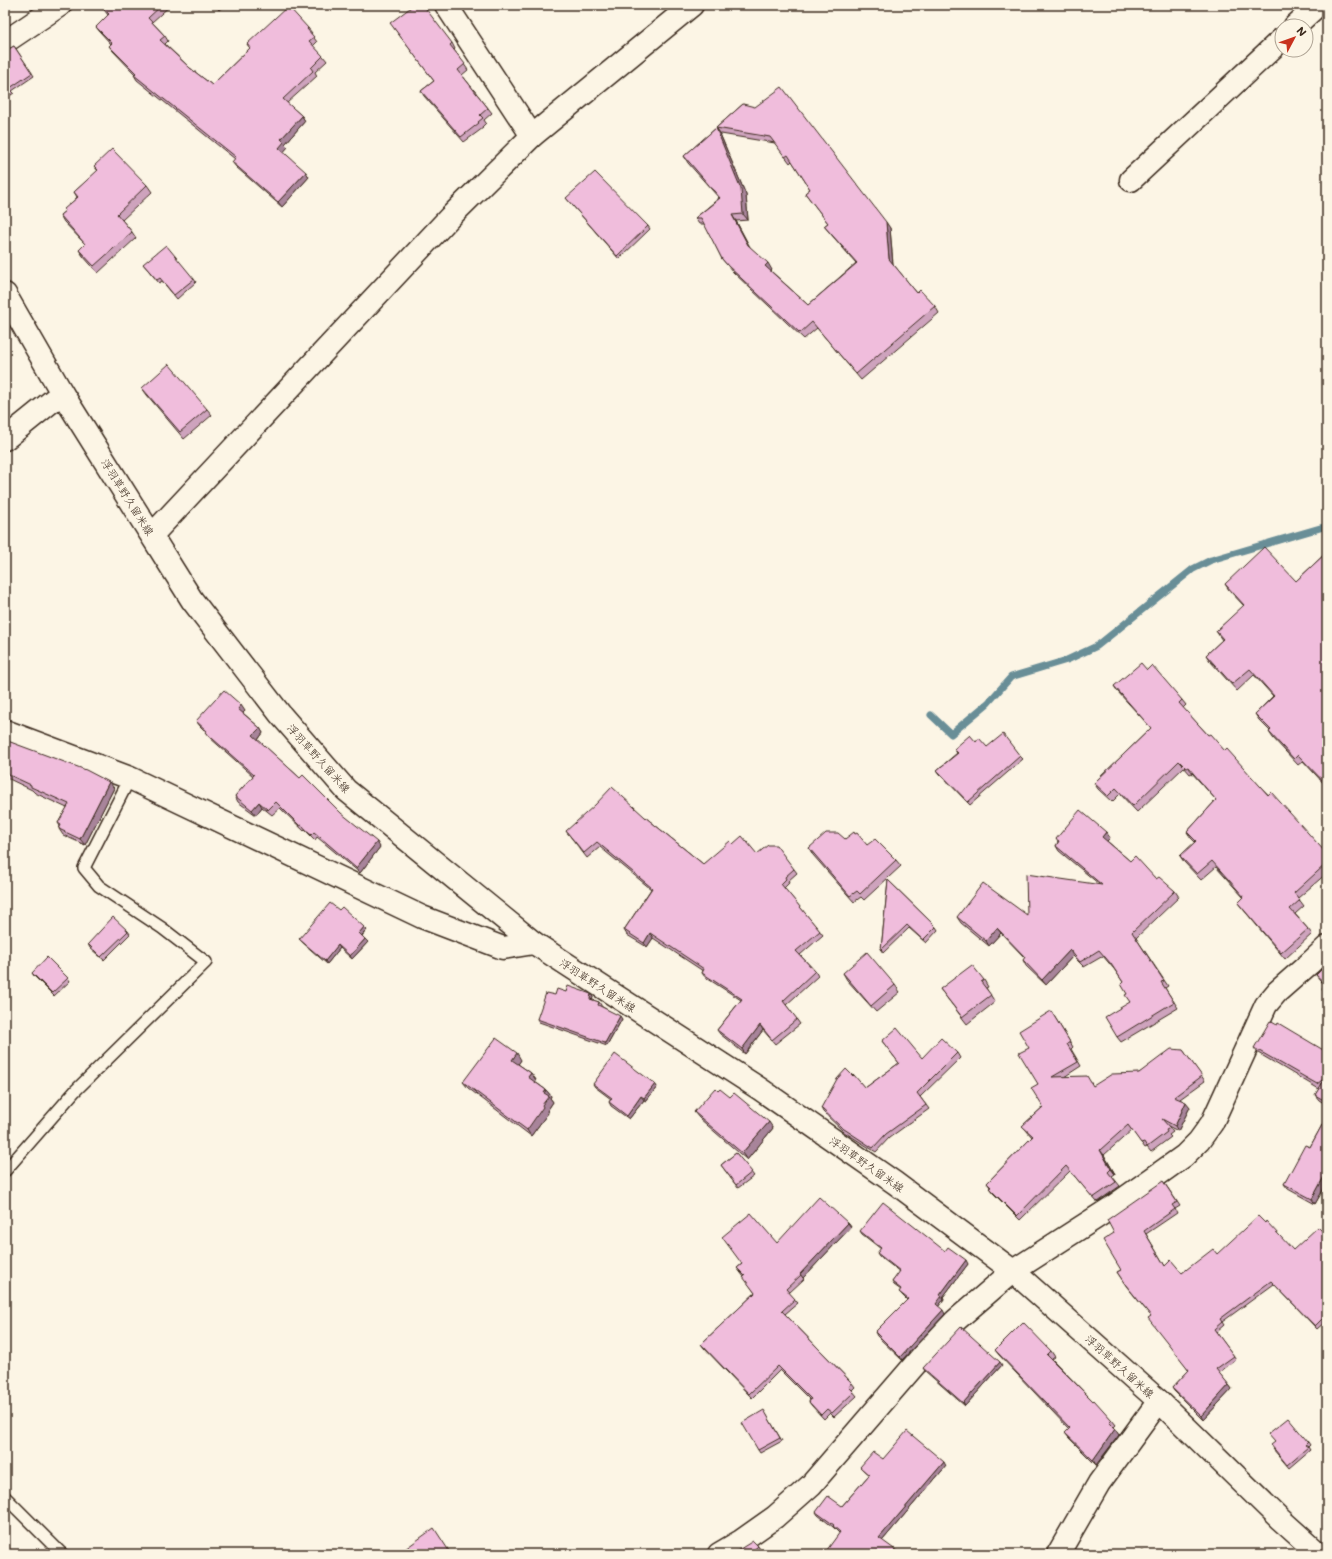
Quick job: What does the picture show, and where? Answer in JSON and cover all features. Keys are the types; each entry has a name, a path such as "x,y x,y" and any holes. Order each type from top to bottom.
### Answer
{"street":[{"path":"5,42 60,5"},
{"path":"446,5 532,136"},
{"path":"152,535 450,217 532,136 692,5"},
{"path":"1304,18 1318,5"},
{"path":"1131,180 1274,46"},
{"name":"浮羽草野久留米線","path":"5,294 62,393 192,600 280,714 346,790 534,944 760,1089 895,1183 1013,1271 1159,1401 1280,1519 1319,1554"},
{"path":"5,440 62,393"},
{"path":"5,731 130,778 422,918 503,948 534,944"},
{"path":"720,1554 775,1517 811,1485 924,1354 955,1322 1013,1271 1111,1208 1184,1156 1199,1141 1212,1123 1266,1005 1277,992 1327,947"},
{"path":"1058,1554 1099,1483 1159,1401"}],"lane":[{"path":"5,1171 75,1091 206,962 162,928 99,886 84,868 130,778"},
{"path":"5,1497 62,1554"}],"building":[{"path":"104,5 162,5 148,18 165,36 160,40 190,68 212,85 250,48 247,44 288,6 308,28 307,29 314,37 309,41 323,56 311,68 313,71 283,99 302,116 281,139 284,142 279,148 306,172 278,202 232,162 236,157 134,75 136,73 109,46 112,43 96,27 109,14 102,7"},
{"path":"414,5 423,5 452,43 450,45 465,64 458,70 488,108 480,115 483,118 478,122 479,123 461,137 421,91 434,81 390,23"},
{"path":"14,46 32,73 10,88 11,90 5,94 5,51"},
{"path":"782,87 886,222 889,259 917,293 920,290 935,306 856,374 812,322 800,333 728,266 722,259 701,218 695,218 720,198 684,156 743,104 755,107","holes":["716,128 770,137 785,157 788,155 810,189 805,193 828,223 824,226 857,263 808,305 765,266 768,263 748,245 732,215 743,214 741,189"]},
{"path":"112,149 147,185 117,214 132,232 94,266 79,250 85,244 60,215 65,211 64,209 78,197 74,192 98,170 94,166"},
{"path":"595,172 648,226 617,256 566,198"},
{"path":"166,245 194,279 174,295 160,278 157,280 143,264"},
{"path":"169,364 207,409 180,432 142,388"},
{"path":"1264,547 1296,581 1327,552 1327,785 1298,755 1294,759 1269,732 1271,730 1255,714 1274,696 1250,669 1232,684 1206,655 1223,639 1216,631 1244,605 1225,584"},
{"path":"1141,663 1147,670 1152,665 1182,700 1179,703 1208,735 1210,734 1225,751 1227,749 1268,795 1271,792 1327,854 1327,863 1294,893 1300,900 1290,909 1308,929 1281,953 1238,903 1244,897 1212,861 1197,874 1180,856 1196,841 1187,832 1216,800 1188,767 1186,768 1179,761 1133,806 1116,788 1108,796 1094,783 1151,728 1114,686"},
{"path":"224,690 241,705 238,709 260,728 253,735 300,778 303,775 341,813 377,842 356,868 314,832 311,835 302,825 300,826 276,802 268,810 259,802 252,810 235,796 254,775 205,732 207,731 196,721"},
{"path":"1003,734 1020,756 968,802 937,770 958,753 954,749 970,735 976,742 979,738 987,747"},
{"path":"5,740 86,770 109,782 80,839 59,829 61,825 58,823 69,804 31,787 31,785 5,773"},
{"path":"612,787 645,817 703,864 730,841 733,844 742,836 757,854 768,845 776,845 794,869 785,877 786,879 781,884 820,931 796,951 815,971 783,1001 797,1019 772,1040 760,1025 742,1049 717,1030 742,999 702,973 704,969 650,933 644,943 624,930 652,888 597,842 584,853 566,831 595,805"},
{"path":"1080,810 1106,832 1102,837 1130,861 1135,856 1156,879 1159,877 1175,891 1132,932 1164,981 1161,982 1174,1002 1117,1037 1105,1017 1130,1002 1125,995 1127,994 1121,984 1123,982 1099,950 1080,962 1070,950 1042,980 1023,960 1025,957 997,928 986,941 957,917 983,883 1027,915 1026,874 1102,885 1056,846 1059,841 1056,839"},
{"path":"854,832 855,834 857,833 867,845 875,839 896,860 860,894 857,891 850,896 809,848 826,833 838,833 845,839"},
{"path":"888,880 936,927 923,940 907,925 881,950"},
{"path":"330,903 339,910 342,907 364,927 359,933 365,939 350,956 338,945 325,961 299,939"},
{"path":"113,917 128,931 101,957 88,944"},
{"path":"867,952 895,985 871,1006 843,973"},
{"path":"47,957 68,978 52,993 32,973"},
{"path":"1327,958 1327,993 1322,988 1326,984 1316,975 1326,965 1322,962"},
{"path":"972,965 984,980 981,982 991,995 962,1017 940,989"},
{"path":"568,986 591,994 590,999 599,1002 598,1005 620,1016 605,1043 537,1019 546,993 555,995 557,989 566,992"},
{"path":"1051,1011 1070,1042 1067,1044 1078,1062 1052,1077 1087,1076 1093,1086 1112,1074 1139,1073 1171,1049 1183,1050 1202,1076 1174,1097 1186,1102 1175,1126 1162,1119 1170,1128 1147,1147 1144,1142 1141,1143 1128,1125 1100,1150 1111,1169 1108,1172 1116,1182 1093,1198 1066,1166 1017,1216 989,1188 991,1187 987,1183 1033,1136 1022,1126 1043,1107 1031,1088 1038,1084 1019,1053 1029,1048 1019,1031"},
{"path":"1270,1021 1277,1025 1278,1023 1325,1051 1327,1049 1327,1102 1315,1095 1326,1077 1317,1084 1254,1048"},
{"path":"897,1028 922,1058 941,1038 957,1053 917,1093 926,1105 886,1134 873,1148 841,1127 821,1108 837,1079 846,1069 853,1076 854,1075 865,1088 899,1063 882,1041"},
{"path":"496,1038 517,1053 512,1060 531,1073 528,1077 546,1090 544,1093 549,1096 527,1130 463,1082"},
{"path":"615,1054 655,1084 644,1098 641,1096 627,1116 609,1102 612,1098 593,1084"},
{"path":"715,1088 718,1091 720,1089 730,1097 734,1093 769,1122 742,1153 694,1112"},
{"path":"1327,1116 1327,1171 1312,1199 1284,1184 1305,1145 1310,1147"},
{"path":"736,1153 752,1172 736,1185 721,1165"},
{"path":"1163,1181 1177,1202 1172,1205 1175,1209 1144,1231 1165,1266 1171,1260 1182,1273 1213,1249 1217,1254 1258,1216 1265,1223 1266,1221 1293,1250 1318,1227 1327,1236 1327,1320 1324,1317 1315,1326 1271,1281 1220,1319 1222,1322 1214,1329 1234,1356 1216,1369 1229,1385 1201,1416 1172,1388 1189,1370 1148,1318 1151,1316 1117,1272 1121,1270 1103,1240 1114,1233 1107,1220"},
{"path":"819,1197 848,1223 800,1274 801,1275 786,1289 795,1299 782,1311 852,1383 849,1387 854,1392 832,1413 827,1409 821,1415 809,1402 811,1399 778,1366 749,1394 701,1344 755,1293 743,1277 745,1276 737,1268 742,1264 722,1237 751,1213 777,1243"},
{"path":"883,1202 945,1251 948,1247 966,1260 940,1295 942,1296 936,1304 943,1310 900,1357 875,1332 908,1299 899,1292 901,1289 892,1282 900,1271 877,1253 881,1248 860,1231"},
{"path":"1023,1322 1051,1351 1047,1355 1093,1401 1094,1400 1112,1420 1109,1423 1115,1429 1093,1460 1065,1433 1070,1428 995,1350"},
{"path":"961,1327 1000,1362 963,1403 923,1368"},
{"path":"764,1410 780,1438 758,1450 742,1423"},
{"path":"1288,1418 1308,1442 1305,1445 1308,1447 1287,1465 1271,1445 1275,1442 1268,1434"},
{"path":"907,1431 944,1462 879,1538 901,1554 824,1554 840,1532 833,1526 834,1525 816,1512 828,1496 842,1506 869,1475 860,1467 873,1452 883,1459"},
{"path":"434,1528 451,1554 408,1554 405,1549"},
{"path":"753,1541 758,1546 750,1553 751,1554 732,1554"},
{"path":"1287,1550 1291,1554 1282,1554"},
{"path":"1143,1551 1146,1554 1139,1554"}],"waterway":[{"path":"931,715 951,734 988,703 1011,677 1067,660 1097,646 1193,569 1211,560 1327,526"}]}
